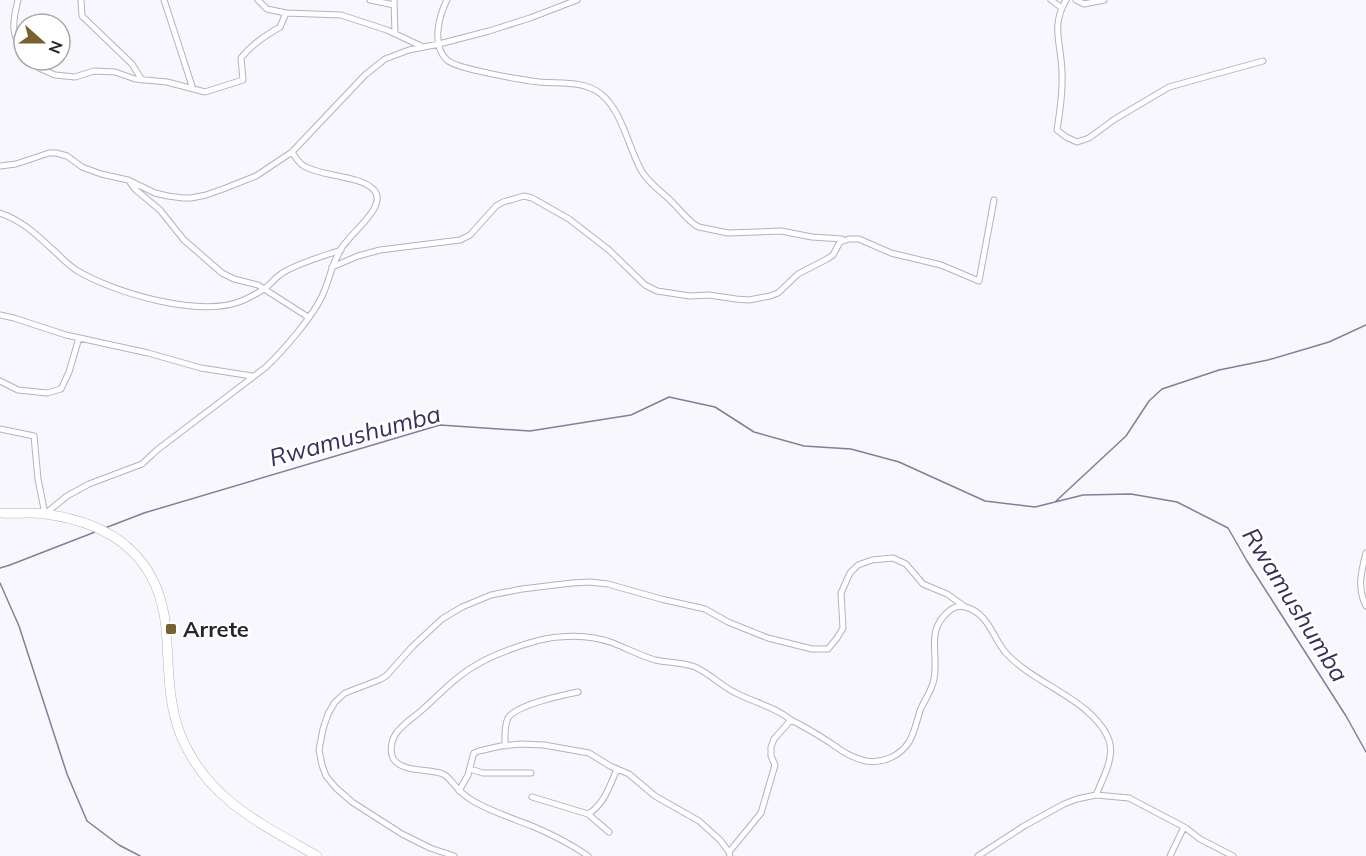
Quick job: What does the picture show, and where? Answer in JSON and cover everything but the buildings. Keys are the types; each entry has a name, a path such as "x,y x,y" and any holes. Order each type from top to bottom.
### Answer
{"highway":[{"path":"0,513 45,514 82,522 121,541 134,552 146,568 161,601 166,625 169,680 174,711 180,735 190,754 214,787 236,808 317,856"}],"street":[{"path":"81,0 82,16 132,64 142,80"},
{"path":"164,0 193,89"},
{"path":"258,0 267,9 286,13 341,15 395,34 422,47"},
{"path":"370,0 394,2 395,34"},
{"path":"447,0 437,27 441,52 447,60 474,70 540,82 584,85 599,92 609,101 618,117 642,172 655,188 699,227 728,233 781,231 812,237 859,239 891,253 941,265 979,281 994,200"},
{"path":"0,165 16,164 56,153 67,156 82,167 128,180 155,193 168,196 190,198 224,189 255,176 291,152 365,75 385,59 409,50 484,33 577,0"},
{"path":"1051,0 1062,8"},
{"path":"1066,0 1057,26 1063,78 1057,130 1077,142 1089,138 1115,119 1169,87 1263,61"},
{"path":"1076,0 1084,3 1104,0"},
{"path":"48,72 75,77 94,71 115,72 135,79 166,82 205,92 243,80 241,57 250,46 280,27 286,13"},
{"path":"0,429 34,436 38,479 45,514 67,496 89,484 142,464 278,356 323,295 340,250 372,213 376,195 374,190 360,182 312,170 303,165 291,152"},
{"path":"128,180 136,190 160,210 184,240 222,273 234,279 258,285 308,317"},
{"path":"332,267 358,255 380,250 460,240 470,235 496,206 524,196 532,198 588,232 645,285 657,291 690,296 709,295 749,300 770,296 778,293 798,274 827,260 844,240"},
{"path":"0,213 24,224 73,268 88,276 126,292 184,306 226,306 243,301 264,289 282,273 340,250"},
{"path":"0,315 66,335 148,353 201,368 252,376"},
{"path":"0,381 18,390 47,393 62,389 79,338"},
{"path":"1366,553 1360,582 1361,596 1366,606"},
{"path":"454,856 430,848 402,834 352,802 336,788 326,776 319,750 327,714 345,693 386,676 442,619 462,607 491,595 572,583 609,584 705,609 728,622 768,638 812,649 828,649 843,628 841,593 849,573 858,565 873,560 893,558 906,564 923,584 947,594 973,610 988,623 997,641 1016,662 1087,710 1101,725 1110,741 1112,756 1096,795"},
{"path":"588,856 534,827 490,810 472,800 446,776 401,765 395,761 392,752 395,735 459,676 477,664 501,653 546,639 594,638 662,662 686,664 697,668 733,692 775,709 845,754 853,758 879,761 897,754 910,741 934,680 934,635 937,626 952,608 964,606"},
{"path":"505,746 507,720 511,715 528,706 578,692"},
{"path":"459,790 470,770 474,753 520,744 582,751 629,774 655,796 699,821 720,840 730,854 760,813 775,765 771,756 771,747 791,720"},
{"path":"588,814 594,811 601,802 617,769"},
{"path":"470,770 483,773 531,773"},
{"path":"978,856 1024,826 1064,804 1096,795 1129,798 1233,856"},
{"path":"532,797 588,814 609,832"},
{"path":"1170,856 1184,827"}],"waterway":[{"path":"1055,502 1126,436 1149,401 1162,389 1219,370 1268,360 1329,342 1366,325"},
{"name":"Rwamushumba","path":"105,528 144,513 440,425 530,431 631,415 669,397 715,407 754,432 804,446 851,449 899,462 985,501 1035,507 1083,495 1131,494 1177,502 1228,528 1346,716 1366,752"},
{"name":"Rwamushumba","path":"0,568 95,532"},
{"path":"0,583 19,626 67,774 87,821 119,845 140,856"}],"place":[{"name":"Arrete","path":"171,629"}]}
